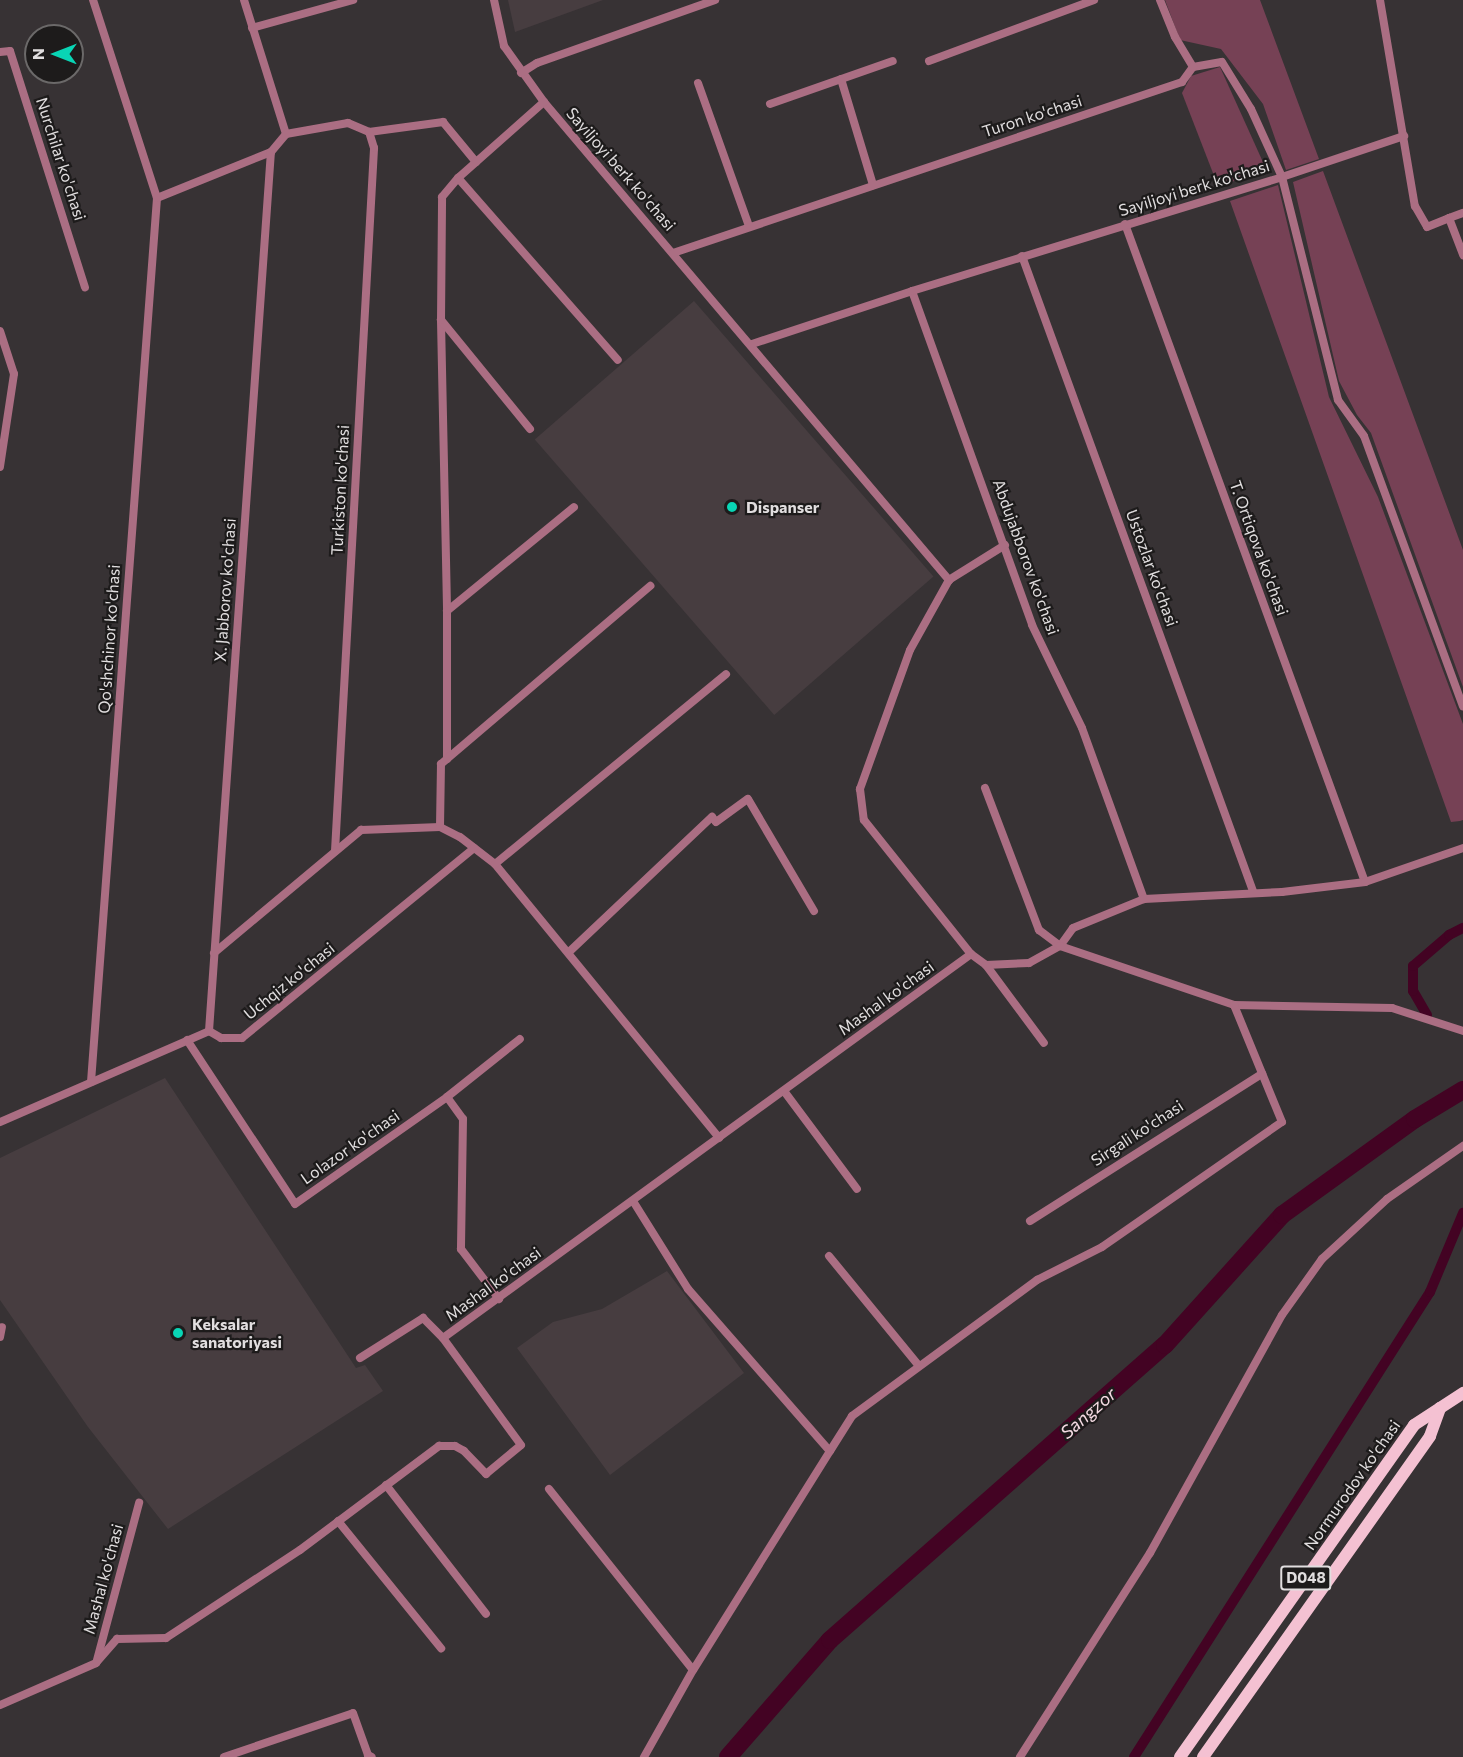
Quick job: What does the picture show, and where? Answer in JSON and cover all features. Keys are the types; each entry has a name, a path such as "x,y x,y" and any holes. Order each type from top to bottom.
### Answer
{"main road":[{"name":"D048","path":"1203,1757 1430,1436 1440,1408 1463,1393"},
{"name":"Normurodov ko'chasi","path":"1180,1757 1414,1425 1440,1408"}],"street":[{"path":"93,0 157,198 271,152 286,134 348,123 369,132 443,122 476,162"},
{"path":"244,0 286,134"},
{"path":"252,28 353,0"},
{"name":"Sayiljoyi berk ko'chasi","path":"494,0 504,46 520,73 949,580"},
{"path":"520,73 715,0"},
{"path":"929,61 1094,0"},
{"path":"1160,0 1175,37 1193,67 1222,62 1251,109 1282,177 1404,136"},
{"path":"1380,0 1415,206 1427,227 1463,213"},
{"name":"Nurchilar ko'chasi","path":"0,52 10,51 86,286"},
{"path":"770,104 893,61"},
{"name":"Turon ko'chasi","path":"673,253 1182,82 1193,67"},
{"path":"841,79 873,185"},
{"path":"698,83 748,226"},
{"path":"447,759 447,611 441,320 442,197 458,178 544,102"},
{"name":"Turkiston ko'chasi","path":"335,851 374,148 369,132"},
{"name":"X. Jabborov ko'chasi","path":"210,1031 271,152"},
{"name":"Sayiljoyi berk ko'chasi","path":"752,345 1022,256 1282,177 1338,400 1364,436 1463,706"},
{"path":"458,178 618,360"},
{"name":"Qo'shchinor ko'chasi","path":"92,1082 157,198"},
{"path":"1449,218 1463,255"},
{"name":"T. Ortiqova ko'chasi","path":"1125,224 1365,882"},
{"name":"Ustozlar ko'chasi","path":"1022,256 1253,891"},
{"name":"Abdujabborov ko'chasi","path":"912,291 1032,625 1082,728 1144,899"},
{"path":"441,320 530,429"},
{"path":"0,331 15,374 0,467"},
{"path":"447,611 574,507"},
{"path":"1005,545 949,580 910,650 860,789 864,820 971,954 986,965 1044,1043"},
{"path":"440,827 441,764 650,586"},
{"path":"495,864 726,674"},
{"path":"985,788 1039,930 1060,946 1234,1005 1392,1008 1463,1031"},
{"path":"569,952 712,817 716,822 748,799 814,911"},
{"path":"214,953 360,830 440,827 495,864 719,1138"},
{"name":"Uchqiz ko'chasi","path":"210,1031 221,1038 242,1038 474,848"},
{"path":"986,965 1029,963 1060,946 1073,928 1144,899 1253,891 1282,892 1365,882 1463,848"},
{"name":"Mashal ko'chasi","path":"0,1705 96,1664 117,1639 166,1638 338,1521 439,1446 454,1446 464,1451 486,1474 521,1445 443,1338 971,954"},
{"path":"644,1757 693,1670 852,1416 1037,1280 1102,1247 1282,1122 1234,1005"},
{"path":"0,1122 210,1031"},
{"name":"Lolazor ko'chasi","path":"187,1040 295,1204 447,1097 520,1040"},
{"name":"Sirgali ko'chasi","path":"1030,1221 1262,1074"},
{"path":"784,1091 857,1189"},
{"path":"447,1097 463,1119 461,1249 499,1299"},
{"path":"1020,1757 1150,1553 1282,1315 1315,1268 1387,1199 1463,1146"},
{"path":"633,1201 688,1289 830,1451"},
{"path":"829,1256 919,1366"},
{"path":"360,1358 423,1318 443,1338"},
{"path":"0,1337 2,1327"},
{"path":"386,1485 486,1614"},
{"path":"549,1489 693,1670"},
{"name":"Mashal ko'chasi","path":"96,1664 139,1503"},
{"path":"338,1521 441,1648"},
{"path":"224,1757 353,1713 369,1756"}],"shaded area":[{"path":"508,0 603,0 515,32"},
{"path":"1165,0 1260,0 1319,159 1286,170 1263,104 1221,49 1180,40"},
{"path":"1220,67 1267,171 1218,186 1182,93 1191,76"},
{"path":"1323,171 1463,550 1463,687 1371,433 1357,415 1339,381 1293,182"},
{"path":"1278,185 1329,397 1378,497 1463,724 1463,820 1460,821 1451,822 1230,201"},
{"name":"Dispanser","path":"694,301 933,576 774,715 535,439"},
{"name":"Keksalar sanatoriyasi","path":"165,1078 356,1368 365,1365 383,1391 168,1529 88,1427 0,1300 0,1158"},
{"path":"667,1271 744,1373 610,1475 517,1348 553,1322 602,1309"}],"waterway":[{"path":"1427,1015 1413,991 1413,966 1449,935 1463,928"},
{"name":"Sangzor","path":"728,1757 830,1640 1165,1345 1282,1215 1415,1119 1463,1090"},
{"path":"1134,1757 1430,1292 1463,1213"}],"place":[{"name":"Dispanser","path":"732,507"},
{"name":"Keksalar sanatoriyasi","path":"178,1333"}]}
